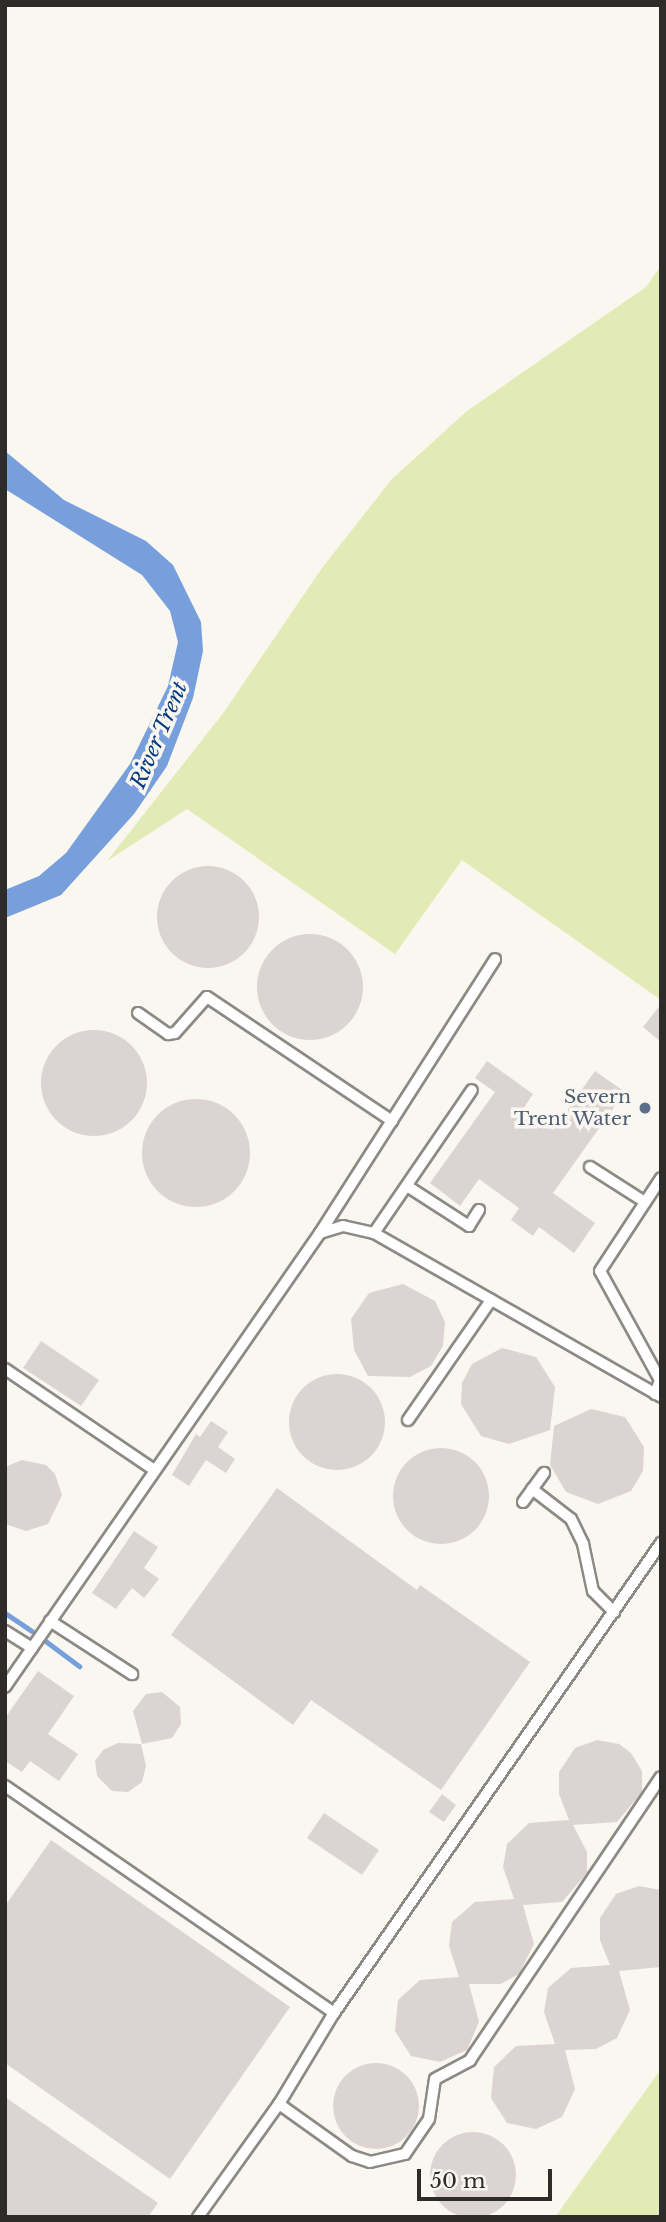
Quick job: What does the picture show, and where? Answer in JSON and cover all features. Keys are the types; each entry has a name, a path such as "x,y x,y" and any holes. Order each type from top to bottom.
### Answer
{"lane":[{"path":"5,1687 320,1233 495,959"},
{"path":"138,1013 168,1034 175,1033 207,997 392,1121"},
{"path":"374,1233 472,1090"},
{"path":"590,1167 646,1202"},
{"path":"320,1233 342,1226 374,1233 658,1395 660,1380 600,1271 661,1178"},
{"path":"407,1186 469,1226 480,1210"},
{"path":"408,1420 491,1300"},
{"path":"5,1369 154,1470"},
{"path":"523,1502 544,1473"},
{"path":"532,1489 571,1519 583,1544 593,1591 614,1612"},
{"path":"198,2217 279,2104 334,2013 661,1543"},
{"path":"50,1621 132,1674"},
{"path":"5,1631 32,1648"},
{"path":"279,2104 352,2156 370,2162 405,2154 429,2119 435,2079 470,2060 661,1777"},
{"path":"5,1786 334,2013"}],"green space":[{"path":"661,266 661,1000 462,860 395,954 187,809 107,861 224,712 322,568 392,479 467,411 646,287"},
{"path":"661,2069 661,2217 555,2217"}],"water":[{"name":"River Trent","path":"5,451 64,500 146,541 173,565 201,622 203,651 193,698 167,766 134,814 61,895 5,918 5,890 39,876 66,853 130,764 168,686 178,642 170,611 142,575 5,489"}],"building":[{"path":"208,866 227,870 244,881 255,898 259,917 255,936 244,953 227,964 208,968 189,964 172,953 161,936 157,917 161,898 172,881 189,870"},
{"path":"310,934 330,938 348,949 359,967 363,987 359,1007 348,1025 330,1036 310,1040 290,1036 272,1025 261,1007 257,987 261,967 272,949 290,938"},
{"path":"661,1004 661,1042 643,1027"},
{"path":"94,1030 114,1034 132,1045 143,1063 147,1083 143,1103 132,1121 114,1132 94,1136 74,1132 56,1121 45,1103 41,1083 45,1063 56,1045 74,1034"},
{"path":"487,1061 533,1094 523,1109 553,1130 595,1071 625,1092 553,1193 595,1223 574,1253 539,1227 533,1236 511,1220 519,1208 479,1179 460,1206 430,1183 495,1092 475,1078"},
{"path":"196,1099 216,1104 234,1115 245,1133 250,1153 245,1173 234,1191 216,1202 196,1207 176,1202 158,1191 147,1173 142,1153 147,1133 158,1115 176,1104"},
{"path":"403,1284 435,1301 445,1322 443,1346 431,1366 410,1377 368,1376 354,1350 351,1319 369,1293"},
{"path":"41,1341 99,1380 81,1406 23,1368"},
{"path":"502,1348 536,1357 555,1387 550,1430 509,1444 481,1436 461,1404 462,1383 472,1364"},
{"path":"337,1374 355,1378 371,1388 381,1404 385,1422 381,1440 371,1456 355,1466 337,1470 319,1466 303,1456 293,1440 289,1422 293,1404 303,1388 319,1378"},
{"path":"591,1409 625,1417 644,1447 643,1471 631,1491 598,1504 566,1492 550,1465 554,1426"},
{"path":"211,1421 228,1432 218,1447 235,1459 226,1473 206,1460 189,1486 172,1475 196,1434 200,1437"},
{"path":"441,1448 459,1452 475,1462 485,1478 489,1496 485,1514 475,1530 459,1540 441,1544 423,1540 407,1530 397,1514 393,1496 397,1478 407,1462 423,1452"},
{"path":"22,1460 46,1465 55,1474 62,1495 48,1524 26,1531 5,1524 5,1467"},
{"path":"277,1488 417,1590 420,1585 530,1662 441,1790 311,1700 293,1725 171,1635"},
{"path":"134,1531 158,1547 144,1568 159,1579 144,1598 132,1588 116,1609 92,1593"},
{"path":"38,1671 74,1696 48,1734 78,1754 59,1781 30,1761 22,1772 5,1761 5,1718"},
{"path":"162,1692 180,1707 181,1724 172,1738 142,1744 133,1711 146,1694"},
{"path":"597,1740 619,1744 631,1753 642,1771 642,1792 617,1822 573,1825 587,1852 587,1873 562,1902 523,1905 534,1944 519,1974 501,1984 469,1984 479,2022 467,2050 440,2062 411,2056 395,2031 398,2000 420,1980 459,1977 449,1946 452,1922 475,1902 514,1899 503,1867 507,1844 529,1823 569,1820 559,1794 559,1772 575,1748"},
{"path":"118,1743 141,1744 146,1766 142,1782 128,1792 112,1791 97,1776 95,1761 103,1750"},
{"path":"442,1794 456,1805 444,1822 429,1812"},
{"path":"324,1813 379,1850 362,1875 307,1838"},
{"path":"51,1840 290,2007 170,2179 5,2063 5,1906"},
{"path":"639,1886 661,1890 661,1967 619,1971 630,2010 617,2038 596,2049 565,2050 575,2089 562,2117 536,2129 507,2123 491,2098 494,2067 516,2046 555,2044 544,2012 548,1988 571,1968 610,1965 600,1940 600,1918 616,1894"},
{"path":"376,2063 400,2070 412,2082 419,2106 412,2130 400,2142 376,2149 352,2142 340,2130 333,2106 340,2082 352,2070"},
{"path":"5,2097 158,2203 148,2217 5,2217"},
{"path":"473,2132 497,2139 509,2151 516,2175 509,2199 497,2211 473,2218 449,2211 437,2199 430,2175 437,2151 449,2139"}],"waterway":[{"path":"5,1613 32,1631"},
{"path":"44,1640 79,1666"}],"place":[{"name":"Severn Trent Water","path":"645,1108"}]}
